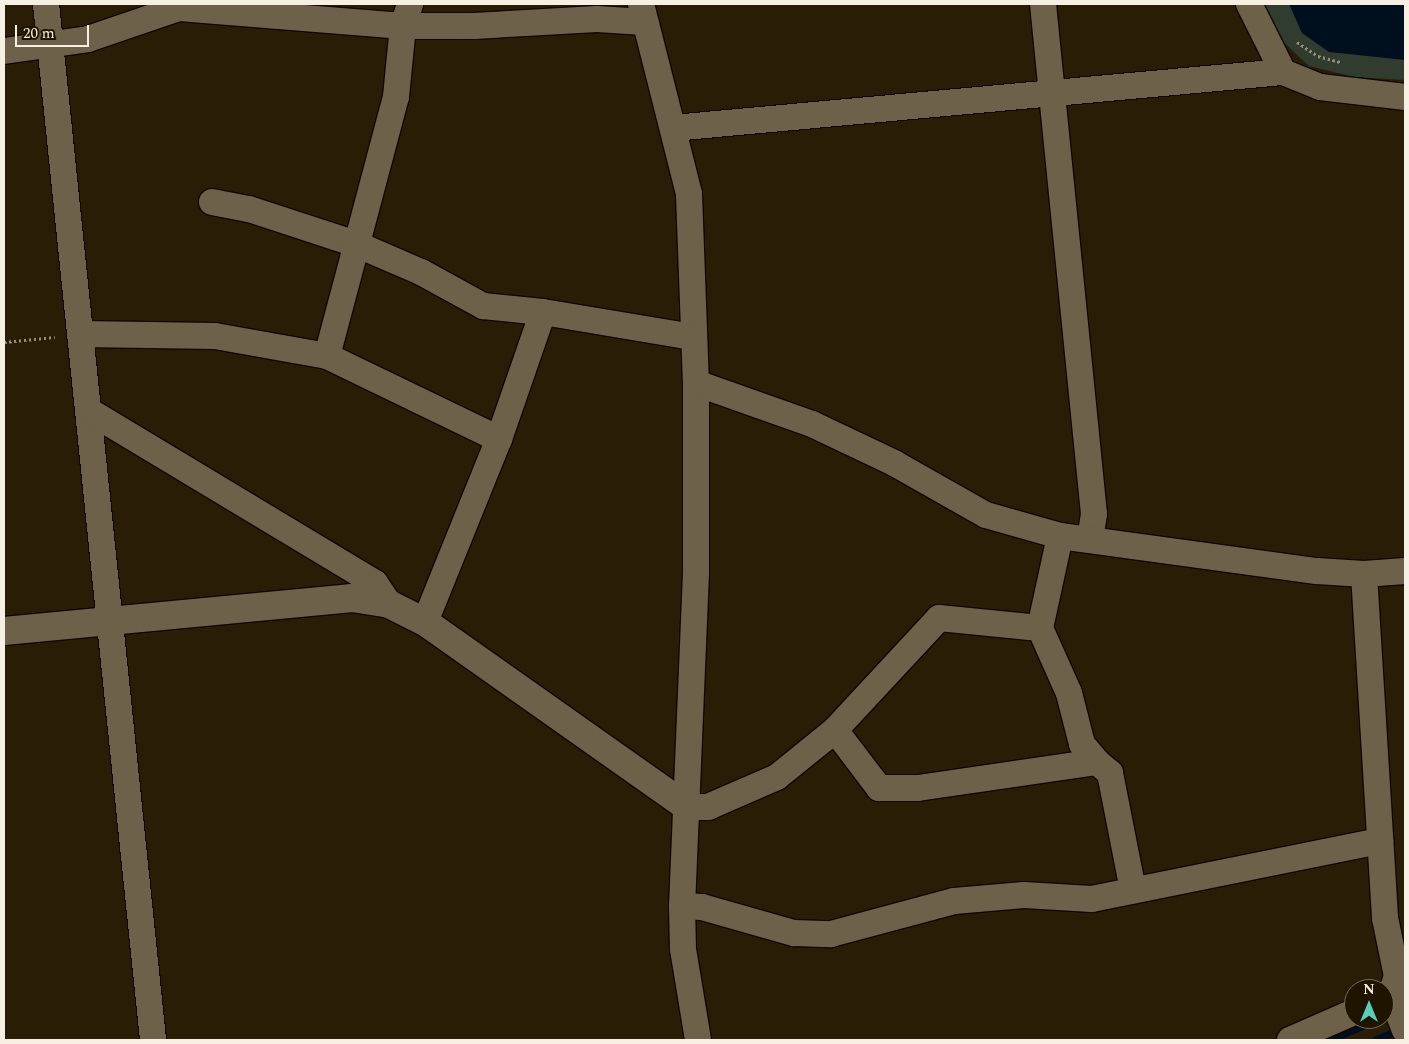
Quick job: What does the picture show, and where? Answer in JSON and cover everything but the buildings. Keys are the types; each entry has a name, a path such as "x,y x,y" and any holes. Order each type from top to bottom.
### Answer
{"street":[{"path":"46,4 153,1040"},
{"path":"1043,4 1094,514 1090,538"},
{"path":"1250,4 1283,72"},
{"path":"4,51 50,46 88,39 180,6 406,15 483,26 597,19 642,13 689,194 692,337 696,383 696,573 682,906 683,949 698,1040"},
{"path":"327,356 396,97 406,15"},
{"path":"673,128 1052,96 1283,72 1320,86 1405,97"},
{"path":"212,202 249,209 356,244 421,272 483,306 543,312 692,337"},
{"path":"425,622 499,439 543,312"},
{"path":"81,334 215,336 327,356 499,439"},
{"path":"696,383 812,424 894,463 986,515 1060,536 1090,538 1317,572 1364,574 1405,571"},
{"path":"89,411 375,583 389,604"},
{"path":"1060,536 1040,628 1069,693 1082,744 1097,762 1110,773 1133,890"},
{"path":"1364,574 1385,918 1396,976 1394,980"},
{"path":"4,631 352,598 389,604 425,622 687,807 708,807 777,777 835,730 939,618 1040,628"},
{"path":"835,730 879,788 918,788 1097,762"},
{"path":"682,906 702,907 794,933 831,934 954,901 1024,895 1092,899 1380,841"},
{"path":"1394,1009 1403,1026"},
{"path":"1290,1040 1344,1016"}],"path":[{"path":"1293,39 1318,56 1346,63"},
{"path":"4,342 81,334"}],"green space":[{"path":"1265,4 1405,4 1405,80 1354,77 1309,66 1281,40"}],"water":[{"path":"1289,4 1405,4 1405,60 1329,52 1302,33"}],"waterway":[{"path":"1330,1040 1356,1029"},
{"path":"1377,1040 1401,1030"}]}
